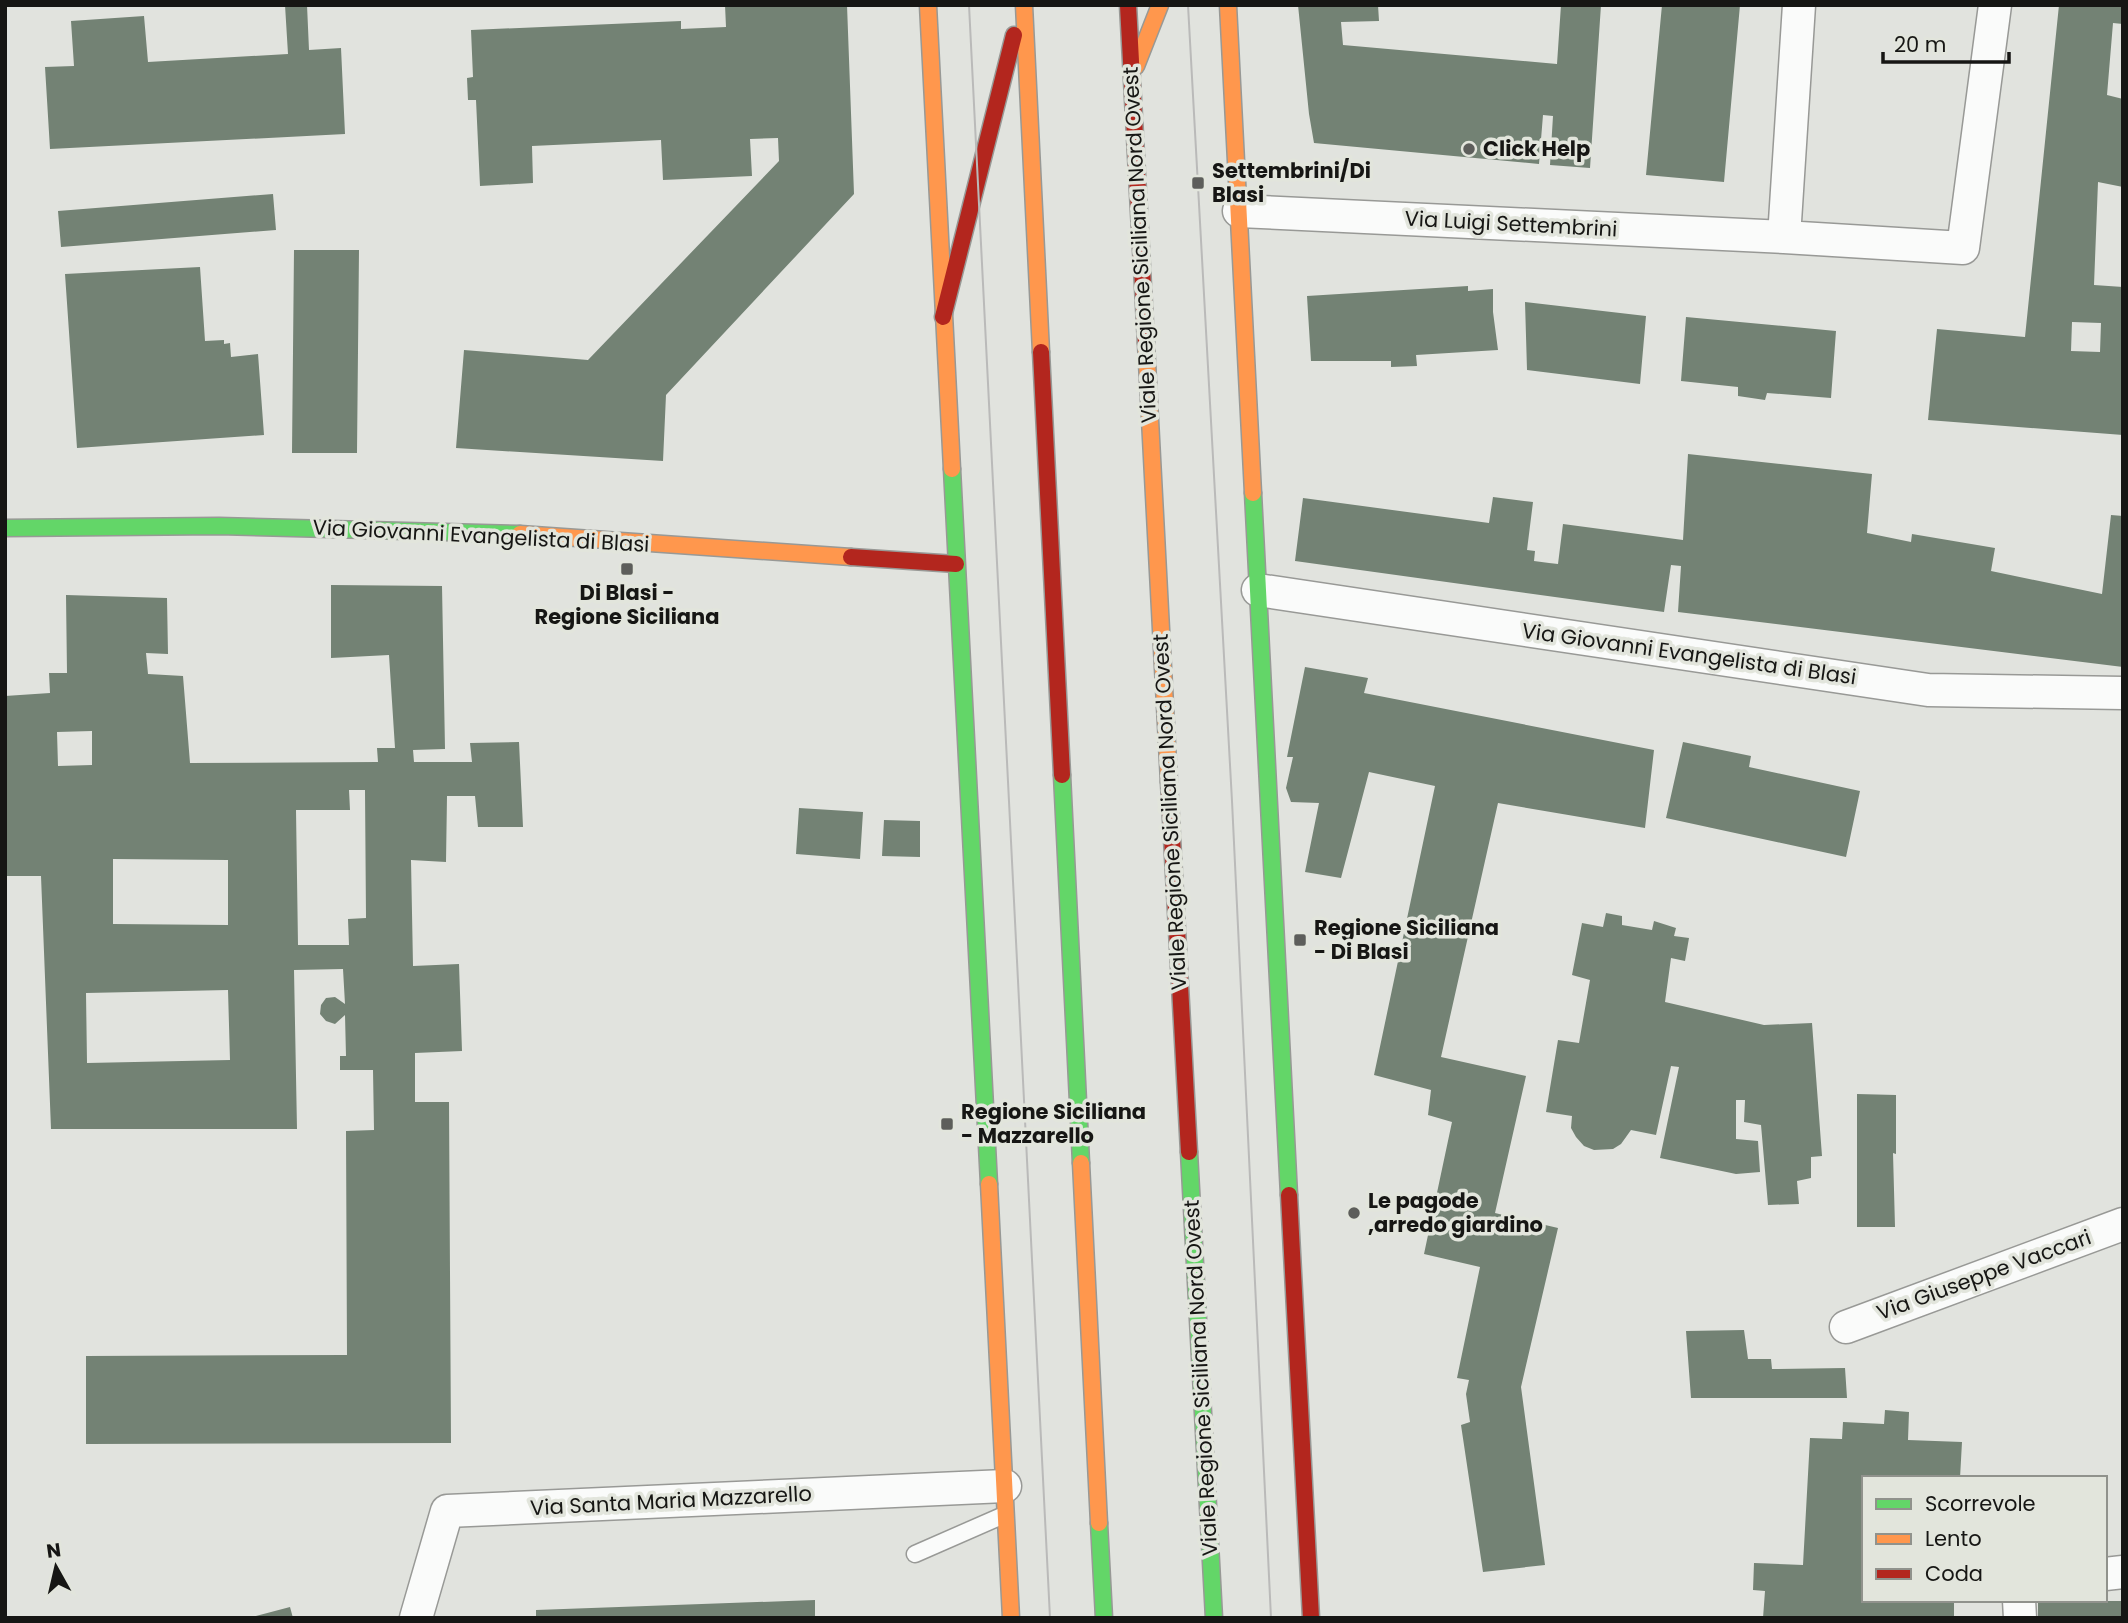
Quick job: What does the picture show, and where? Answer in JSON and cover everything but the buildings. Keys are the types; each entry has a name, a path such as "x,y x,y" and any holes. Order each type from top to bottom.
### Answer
{"street":[{"path":"928,5 1012,1618"},
{"path":"943,317 1023,5"},
{"path":"1023,5 1104,1618"},
{"name":"Viale Regione Siciliana Nord Ovest","path":"1128,5 1214,1618"},
{"path":"1131,81 1160,5"},
{"path":"1228,5 1311,1618"},
{"path":"1784,237 1799,5"},
{"name":"Via Luigi Settembrini","path":"1239,211 1963,248 1995,5"},
{"name":"Via Giovanni Evangelista di Blasi","path":"5,528 219,526 500,533 956,564"},
{"name":"Via Giovanni Evangelista di Blasi","path":"1258,590 1928,690 2123,693"},
{"name":"Via Giuseppe Vaccari","path":"1846,1327 2123,1224"},
{"name":"Via Santa Maria Mazzarello","path":"416,1618 447,1511 1006,1500"}],"lane":[{"path":"915,1554 1006,1500"}],"tram line":[{"path":"969,5 1050,1618"},
{"path":"1188,5 1232,801 1271,1618"}],"traffic: fast":[{"path":"952,469 989,1184"},
{"path":"1253,493 1289,1195"},
{"path":"5,528 219,526 520,534"},
{"path":"1062,775 1081,1163"},
{"path":"1189,1152 1214,1618"},
{"path":"1099,1523 1104,1618"}],"traffic: slow":[{"path":"928,5 952,469"},
{"path":"1024,5 1041,352"},
{"path":"1136,66 1160,5"},
{"path":"1228,5 1253,493"},
{"path":"1146,343 1169,782"},
{"path":"520,534 851,557"},
{"path":"1081,1163 1099,1523"},
{"path":"989,1184 1011,1618"}],"traffic: jam":[{"path":"1128,5 1146,343"},
{"path":"943,317 1014,35"},
{"path":"1041,352 1062,775"},
{"path":"851,557 956,564"},
{"path":"1169,782 1189,1152"},
{"path":"1289,1195 1311,1618"}],"place":[{"name":"Click Help","path":"1469,149"},
{"name":"Settembrini/Di Blasi","path":"1198,183"},
{"name":"Di Blasi - Regione Siciliana","path":"627,569"},
{"name":"Regione Siciliana - Di Blasi","path":"1300,940"},
{"name":"Regione Siciliana - Mazzarello","path":"947,1124"},
{"name":"Le pagode ,arredo giardino","path":"1354,1213"}]}
